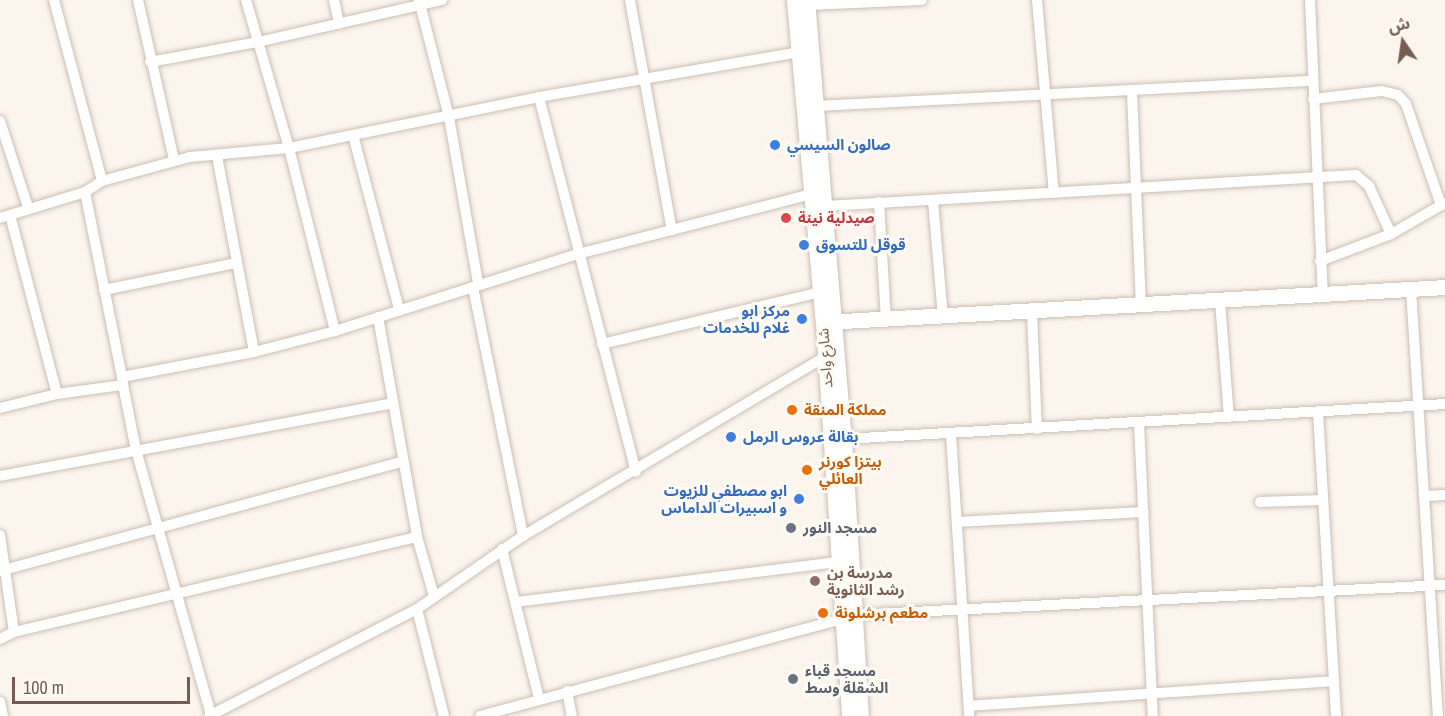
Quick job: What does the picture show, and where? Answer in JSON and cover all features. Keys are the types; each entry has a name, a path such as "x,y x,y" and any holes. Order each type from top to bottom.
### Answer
{"street":[{"path":"54,0 102,181"},
{"path":"138,0 150,62 174,160"},
{"path":"246,0 289,148 335,331"},
{"path":"334,0 339,23"},
{"path":"150,62 258,42 419,2 442,0"},
{"path":"630,0 672,230"},
{"path":"803,2 922,0"},
{"path":"1037,0 1054,193"},
{"path":"1310,0 1323,295"},
{"path":"419,2 449,117 476,286 523,536"},
{"name":"شارع واحد","path":"803,2 803,30 799,52 812,194 826,291"},
{"name":"شارع واحد","path":"803,30 817,106 826,206 826,291 839,562 848,617"},
{"path":"57,394 5,217 28,207 85,192 102,181 174,160 289,148 539,97 799,52"},
{"path":"817,106 1132,92 1313,81"},
{"path":"1313,99 1382,91 1398,96 1406,104 1443,204 1391,234 1320,261"},
{"path":"1132,92 1142,305"},
{"path":"539,97 636,471"},
{"path":"0,121 28,207"},
{"path":"353,135 399,309"},
{"path":"217,156 254,352"},
{"path":"826,206 1316,176 1364,178 1391,234"},
{"path":"85,192 136,450 160,527 210,715 417,609 523,536 830,354"},
{"path":"0,408 254,352 335,331 578,254 812,194"},
{"path":"933,201 943,317"},
{"path":"879,202 886,319"},
{"path":"104,290 236,263"},
{"path":"828,322 1445,288"},
{"path":"1411,289 1431,586 1440,681 1438,716"},
{"path":"602,344 826,291"},
{"path":"1220,301 1229,417"},
{"path":"1032,312 1037,429"},
{"path":"378,316 390,404 417,537 434,596"},
{"name":"شارع واحد","path":"830,354 844,438 848,617 854,696 861,716"},
{"path":"0,476 390,404"},
{"path":"844,438 951,434 1445,404"},
{"path":"1318,412 1336,716"},
{"path":"1139,423 1153,716"},
{"path":"951,434 969,711 1152,694 1334,681"},
{"path":"3,571 402,462"},
{"path":"1426,496 1445,495"},
{"path":"1260,502 1323,500"},
{"path":"957,522 1144,513"},
{"path":"0,535 3,571 14,632"},
{"path":"0,639 14,632 417,537"},
{"path":"502,549 539,699"},
{"path":"516,602 839,562"},
{"path":"480,716 848,617 1328,594 1445,585"},
{"path":"417,609 444,716"},
{"path":"567,691 572,716"},
{"name":"شارع واحد","path":"849,716 854,696"},
{"path":"0,702 3,716"}],"place":[{"name":"صالون السيسي","path":"775,145"},
{"name":"صيدلية نينة","path":"786,218"},
{"name":"قوقل للتسوق","path":"804,245"},
{"name":"مركز ابو غلام للخدمات","path":"802,319"},
{"name":"مملكة المنقة","path":"792,410"},
{"name":"بقالة عروس الرمل","path":"731,437"},
{"name":"بيتزا كورنر العائلي","path":"807,470"},
{"name":"ابو مصطفي للزيوت و اسبيرات الداماس","path":"799,499"},
{"name":"مسجد النور","path":"791,528"},
{"name":"مدرسة بن رشد الثانوية","path":"815,581"},
{"name":"مطعم برشلونة","path":"823,613"},
{"name":"مسجد قباء الشقلة وسط","path":"793,679"}]}
